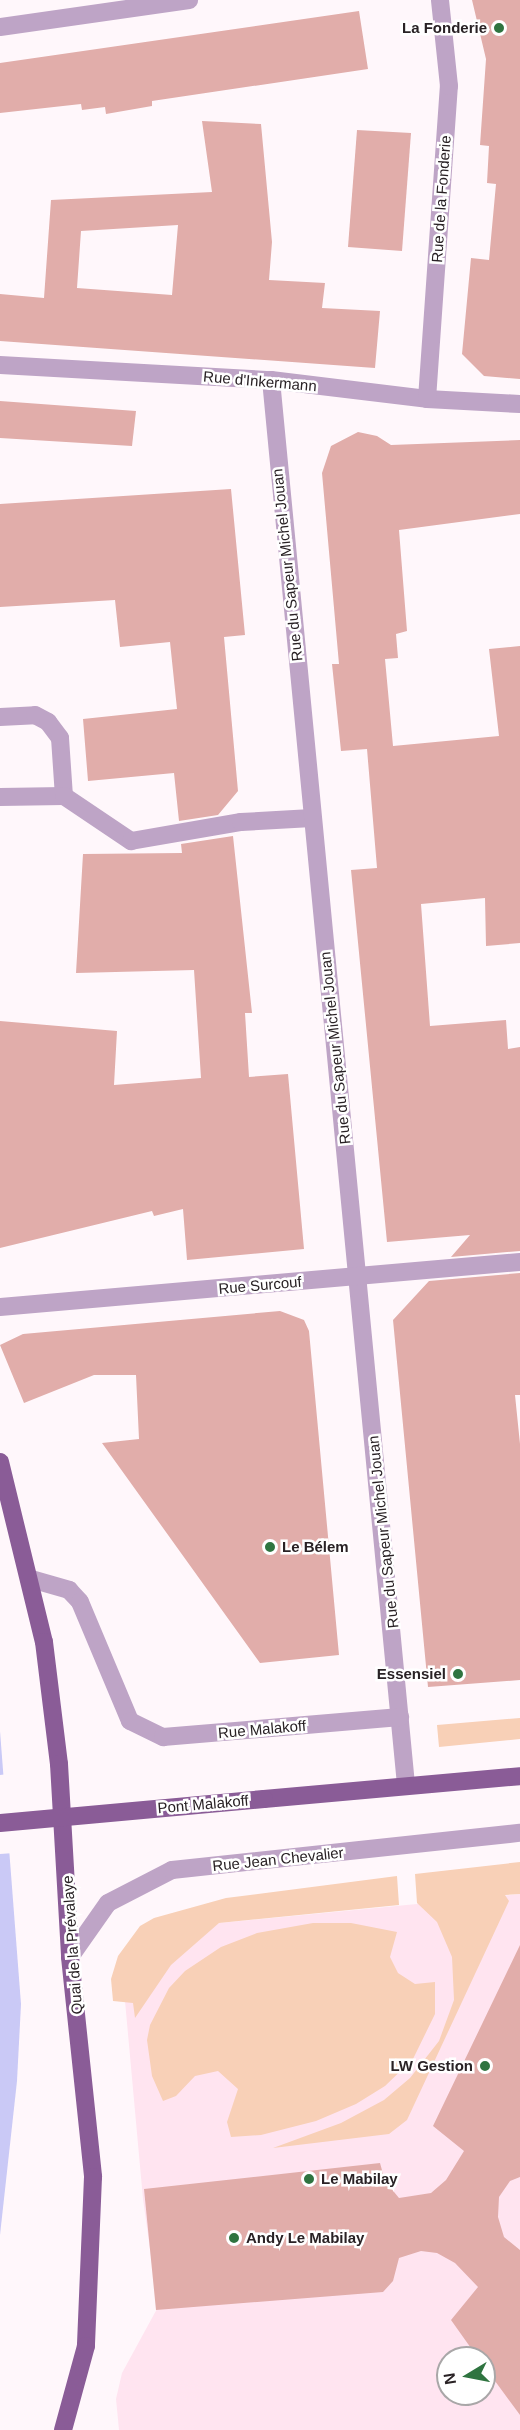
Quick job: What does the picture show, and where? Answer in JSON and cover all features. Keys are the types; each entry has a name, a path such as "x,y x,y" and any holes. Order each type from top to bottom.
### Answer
{"main road":[{"name":"Quai de la Prévalaye","path":"0,1462 31,1580 44,1642 59,1764 70,1957 93,2177 86,2346 63,2430"},
{"path":"406,1785 520,1776"},
{"name":"Pont Malakoff","path":"0,1822 406,1785"}],"street":[{"path":"0,27 189,0"},
{"name":"Rue de la Fonderie","path":"427,399 449,86 440,0"},
{"name":"Rue d'Inkermann","path":"0,365 271,380 427,399 520,405"},
{"name":"Rue du Sapeur Michel Jouan","path":"271,380 400,1717"},
{"path":"0,717 35,715 48,722 60,738 64,796"},
{"path":"0,797 64,796 131,841 241,822 312,818"},
{"name":"Rue Surcouf","path":"0,1307 520,1262"},
{"name":"Rue Malakoff","path":"31,1580 69,1590 80,1602 130,1721 164,1737 400,1717"},
{"path":"400,1717 406,1785"},
{"name":"Rue Jean Chevalier","path":"70,1957 108,1903 172,1870 520,1833"}],"shaded area":[{"path":"520,1718 520,1739 439,1747 437,1725"},
{"path":"520,1862 520,1894 505,1895 509,1901 407,2120 389,2134 273,2148 341,2123 384,2100 410,2078 439,2041 454,2000 452,1957 437,1922 417,1903 415,1874"},
{"path":"397,1876 399,1905 219,1923 171,1965 135,2018 133,2003 113,2001 111,1979 118,1956 140,1926 154,1918 226,1898"},
{"path":"520,1894 520,2430 119,2430 116,2399 122,2373 158,2307 143,2199 123,1979 219,1923"},
{"path":"313,1923 351,1923 397,1932 390,1957 398,1973 415,1984 435,1982 435,2014 413,2059 385,2086 356,2104 316,2121 261,2135 231,2137 227,2122 238,2089 218,2071 195,2076 176,2096 163,2101 152,2076 147,2040 150,2025 169,1988 185,1971 221,1947 257,1933"}],"water":[{"path":"0,1731 21,2004 17,2081 0,2235"}],"pier":[{"path":"8,1774 14,1853 0,1854 0,1775"}],"building":[{"path":"472,0 520,0 520,379 484,376 462,354 471,258 489,260 496,184 487,183 489,146 480,145 486,59"},
{"path":"359,11 368,69 152,101 152,106 106,114 105,107 82,110 81,104 0,113 0,63"},
{"path":"202,121 261,124 272,242 269,280 325,283 322,308 380,311 375,368 0,341 0,294 44,298 51,200 212,192","holes":["178,225 172,295 77,288 81,231"]},
{"path":"357,130 411,133 402,251 348,247"},
{"path":"0,401 136,411 132,446 0,438"},
{"path":"358,432 377,436 391,445 520,440 520,514 399,530 407,631 396,634 398,658 385,659 393,746 499,736 489,649 520,646 520,943 486,946 485,898 421,904 430,1026 506,1020 508,1049 520,1047 520,1251 451,1257 470,1235 387,1242 351,870 377,868 367,749 341,751 332,664 339,664 322,473 331,446"},
{"path":"231,489 245,635 224,637 238,791 218,815 179,821 174,773 88,781 83,719 177,709 170,642 120,647 115,600 0,607 0,504"},
{"path":"233,836 252,1013 245,1013 249,1077 288,1074 304,1249 187,1260 183,1209 154,1216 152,1211 0,1248 0,1021 117,1031 114,1085 201,1078 194,970 76,973 83,854 182,853 181,844"},
{"path":"520,1273 520,1395 515,1395 520,1444 520,1680 428,1687 393,1320 429,1281"},
{"path":"280,1311 304,1320 309,1331 339,1655 260,1663 102,1443 139,1439 136,1375 94,1375 24,1403 0,1345 23,1334"},
{"name":"Le Mabilay","path":"520,1945 520,2177 510,2181 499,2197 498,2217 504,2237 520,2250 520,2415 496,2382 496,2346 469,2346 451,2320 478,2287 455,2263 437,2253 421,2251 399,2258 393,2281 383,2292 156,2310 144,2189 380,2163 385,2181 399,2198 431,2193 446,2180 464,2151 433,2126"}],"place":[{"name":"La Fonderie","path":"499,28"},
{"name":"Le Bélem","path":"270,1547"},
{"name":"Essensiel","path":"458,1674"},
{"name":"LW Gestion","path":"485,2066"},
{"name":"Le Mabilay","path":"309,2179"},
{"name":"Andy Le Mabilay","path":"234,2238"}]}
